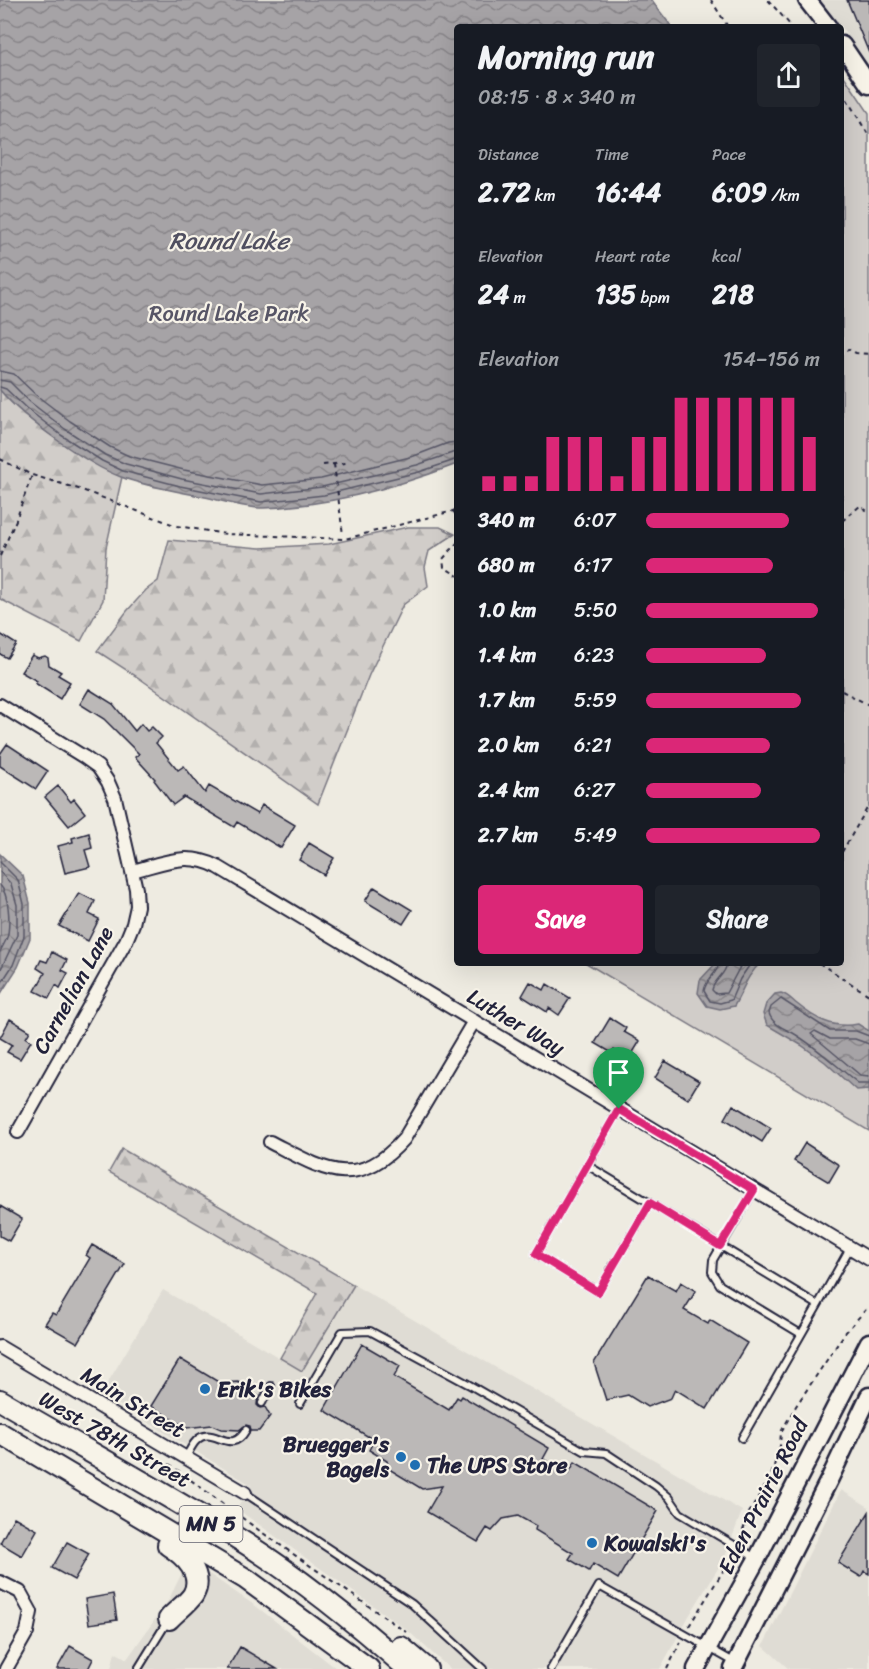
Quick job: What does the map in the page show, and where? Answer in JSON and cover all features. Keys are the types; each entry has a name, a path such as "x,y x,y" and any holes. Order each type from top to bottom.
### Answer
{"main road":[{"path":"807,0 826,24"},
{"path":"844,48 869,85"},
{"name":"Eden Prairie Road","path":"696,1669 757,1559 869,1342"},
{"path":"738,1667 869,1396"},
{"name":"West 78th Street","path":"0,1400 246,1544 306,1585 408,1669"},
{"path":"0,1435 37,1466 184,1555 195,1574 194,1593 169,1619"},
{"name":"MN 5","path":"0,1435 246,1579 369,1669"},
{"path":"246,1579 295,1626 350,1669"},
{"path":"306,1585 400,1646 427,1669"}],"street":[{"name":"Carnelian Lane","path":"0,705 98,767 115,798 136,889 133,924 126,941 18,1132"},
{"name":"Luther Way","path":"132,871 189,858 204,860 869,1259"},
{"path":"270,1142 322,1169 340,1172 359,1170 376,1164 391,1153 404,1138 474,1021"},
{"name":"Main Street","path":"0,1347 245,1493"},
{"path":"0,1582 20,1592 36,1611 6,1669"}],"lane":[{"path":"619,1109 536,1254 598,1292 650,1203"},
{"path":"587,1165 818,1305"},
{"path":"754,1190 712,1260 712,1272 720,1285 801,1334"},
{"path":"742,1438 850,1248"},
{"path":"300,1404 342,1332 370,1331 584,1451 606,1453 656,1486 669,1497 680,1513 757,1559"},
{"path":"262,1403 271,1386"},
{"path":"185,1458 197,1439 208,1435 233,1442 242,1439 246,1430"},
{"path":"245,1493 412,1604 483,1669"},
{"path":"551,1669 599,1586 708,1647 738,1667"},
{"path":"138,1669 169,1619"}],"path":[{"path":"711,0 726,24"},
{"path":"768,0 789,24"},
{"path":"844,94 869,136"},
{"path":"847,351 848,349 856,353 869,354"},
{"path":"0,459 32,475 82,490 177,525 226,534 345,539 453,512"},
{"path":"323,465 346,463"},
{"path":"334,464 343,535"},
{"path":"0,556 32,475"},
{"path":"844,519 860,506 869,512"},
{"path":"454,547 443,559 444,567 454,573"},
{"path":"844,692 869,705"},
{"path":"844,849 869,805"},
{"path":"824,966 869,995"},
{"path":"667,1669 692,1619 738,1546 749,1513 771,1476 782,1432 796,1406 845,1333 869,1306"},
{"path":"169,1463 260,1531 404,1630 412,1638"}],"shaded area":[{"path":"818,0 869,0 869,69 844,30 844,24 837,24"},
{"path":"354,1285 742,1511 725,1557 660,1669 450,1669 407,1630 237,1509 251,1485 101,1394 163,1290 302,1371"},
{"path":"841,1490 869,1507 869,1669 789,1669 763,1646"},
{"path":"183,1571 206,1572 257,1607 337,1669 111,1669 115,1652 127,1659 168,1601"}],"green space":[{"path":"844,76 869,113 869,1131 591,966 844,966"},
{"path":"0,390 40,427 91,461 122,477 106,548 103,600 81,641 0,599"},
{"path":"408,527 440,527 454,534 429,551 425,567 428,586 403,605 369,675 318,804 97,651 127,611 146,590 158,581 169,540 260,548 329,544"},
{"path":"122,1149 354,1285 302,1371 280,1358 317,1293 109,1172"}],"water":[{"name":"Round Lake","path":"0,0 651,0 670,24 454,24 454,465 387,488 313,504 263,508 241,506 152,486 107,471 56,440 24,414 0,390"},
{"path":"0,854 23,876 30,903 30,938 18,967 0,995"},
{"path":"713,966 757,966 734,1006 720,1009 707,1006 698,993 700,980"},
{"path":"781,993 825,1022 841,1025 858,1024 869,1031 869,1089 856,1090 825,1062 767,1025 763,1014 766,1004 775,994"}],"building":[{"path":"847,0 869,0 869,53"},
{"path":"0,634 16,644 7,658 0,654"},
{"path":"32,655 38,658 45,656 48,658 49,665 61,672 58,675 70,682 60,699 21,672"},
{"path":"89,689 113,704 135,731 141,724 147,731 152,727 162,737 156,743 178,770 184,766 205,793 209,786 257,814 262,805 295,825 281,848 237,822 234,827 184,797 173,805 155,779 135,757 139,754 104,719 80,704"},
{"path":"7,744 48,771 36,789 0,766 0,754"},
{"path":"58,786 71,802 74,799 85,813 69,826 45,797"},
{"path":"89,833 92,848 85,850 90,867 65,873 58,846 73,842 72,838"},
{"path":"309,843 334,858 324,875 299,860"},
{"path":"374,887 412,910 403,924 365,901"},
{"path":"79,893 95,901 89,914 99,919 88,941 59,926"},
{"path":"52,952 67,960 62,970 68,973 60,988 56,985 49,998 35,991 45,973 37,968 41,960 47,962"},
{"path":"530,982 544,990 547,984 570,998 559,1015 549,1008 547,1012 522,996"},
{"path":"610,1018 626,1028 624,1032 640,1041 629,1059 614,1050 612,1053 595,1043"},
{"path":"10,1019 30,1031 26,1038 31,1041 20,1059 7,1052 12,1045 0,1038"},
{"path":"665,1061 699,1081 688,1099 655,1078"},
{"path":"733,1105 771,1128 762,1142 725,1119"},
{"path":"805,1143 839,1165 829,1182 794,1161"},
{"path":"0,1206 22,1219 9,1241 0,1236"},
{"path":"92,1245 125,1264 78,1343 45,1324 52,1313 56,1315 90,1258 86,1255"},
{"path":"648,1275 676,1291 681,1282 696,1291 684,1310 708,1324 710,1320 747,1343 707,1409 675,1389 671,1398 647,1407 628,1395 606,1400 594,1363"},
{"path":"362,1344 400,1366 394,1377 449,1410 457,1397 460,1399 462,1396 549,1448 543,1459 568,1474 575,1462 658,1511 618,1579 593,1564 589,1571 569,1559 573,1553 535,1530 536,1526 518,1516 503,1519 492,1531 487,1528 478,1542 427,1512 442,1486 422,1489 389,1469 387,1461 369,1450 374,1440 324,1410"},
{"name":"Erik's Bikes","path":"180,1359 220,1383 238,1382 258,1396 257,1405 260,1408 265,1407 270,1416 259,1431 251,1431 250,1426 246,1425 239,1430 221,1429 212,1425 186,1428 151,1406"},
{"path":"869,1512 869,1574 864,1571 861,1577 838,1563"},
{"path":"14,1517 37,1530 22,1556 0,1543"},
{"path":"67,1542 89,1554 74,1580 52,1568"},
{"path":"113,1594 117,1620 89,1624 85,1599"},
{"path":"70,1646 93,1659 88,1669 57,1669"},
{"path":"240,1647 277,1669 227,1669"}],"place":[{"name":"Erik's Bikes","path":"205,1389"},
{"name":"Bruegger's Bagels","path":"401,1457"},
{"name":"The UPS Store","path":"415,1465"},
{"name":"Kowalski's","path":"592,1543"}],"route":[{"path":"619,1109 754,1190 720,1246 650,1203 598,1292 536,1254 619,1109"}],"park label":[{"name":"Round Lake Park","path":"229,313"}]}
